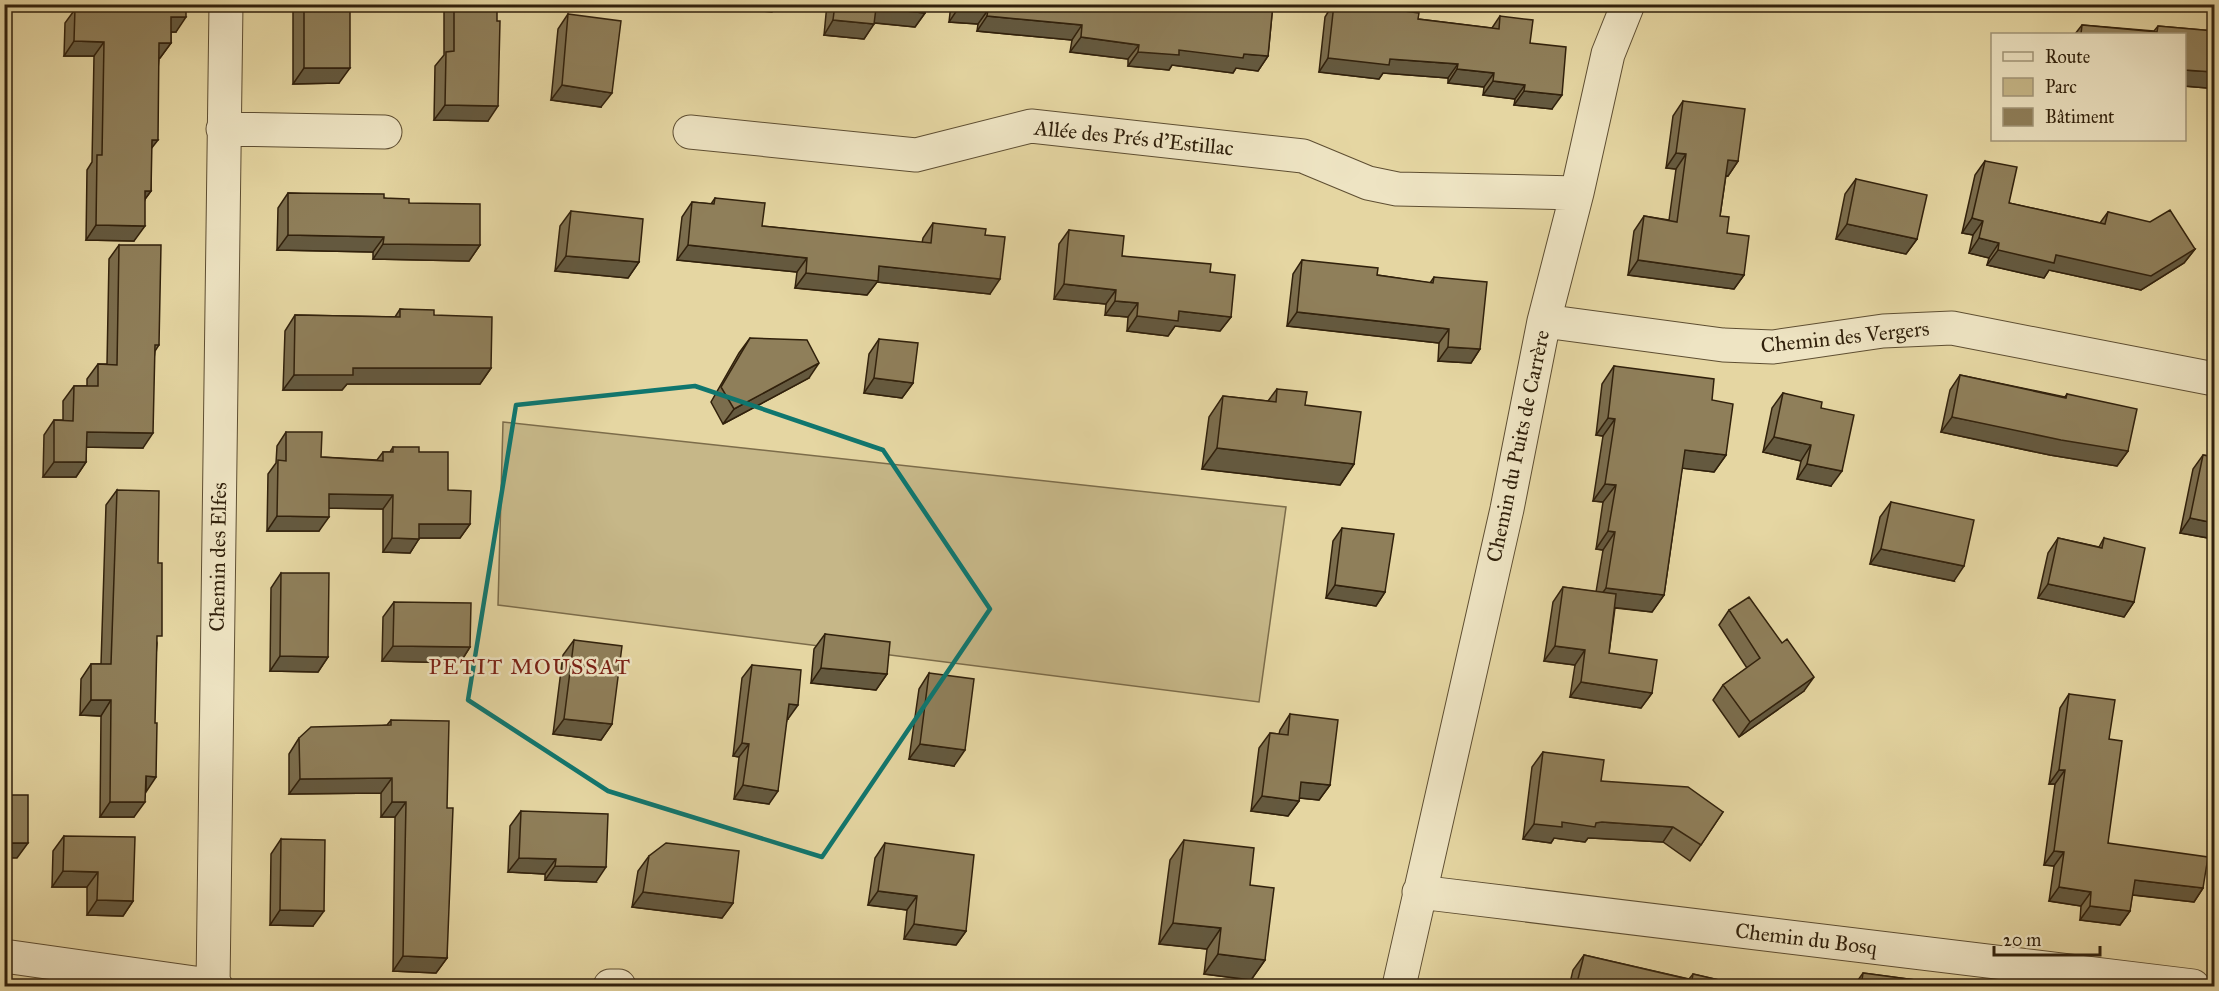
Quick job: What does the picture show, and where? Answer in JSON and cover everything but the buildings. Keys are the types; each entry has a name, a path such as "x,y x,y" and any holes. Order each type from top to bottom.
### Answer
{"street":[{"name":"Chemin des Elfes","path":"214,986 226,4"},
{"name":"Chemin du Puits de Carrère","path":"1399,987 1507,509 1544,321 1577,194 1608,54 1628,4"},
{"name":"Allée des Prés d'Estillac","path":"690,132 916,155 1031,126 1303,156 1368,183 1398,189 1577,194"},
{"path":"223,129 385,132"},
{"name":"Chemin des Vergers","path":"1544,321 1723,345 1773,347 1883,331 1952,328 2214,379"},
{"name":"Chemin du Bosq","path":"1419,892 2193,987"},
{"path":"4,956 214,986"},
{"path":"610,987 619,987"}],"highlighted area":[{"path":"695,386 883,450 990,609 822,857 608,791 468,700 516,405"}],"green space":[{"path":"503,422 1286,507 1259,702 498,605"}],"district":[{"name":"PETIT MOUSSAT","path":"530,666"}]}
